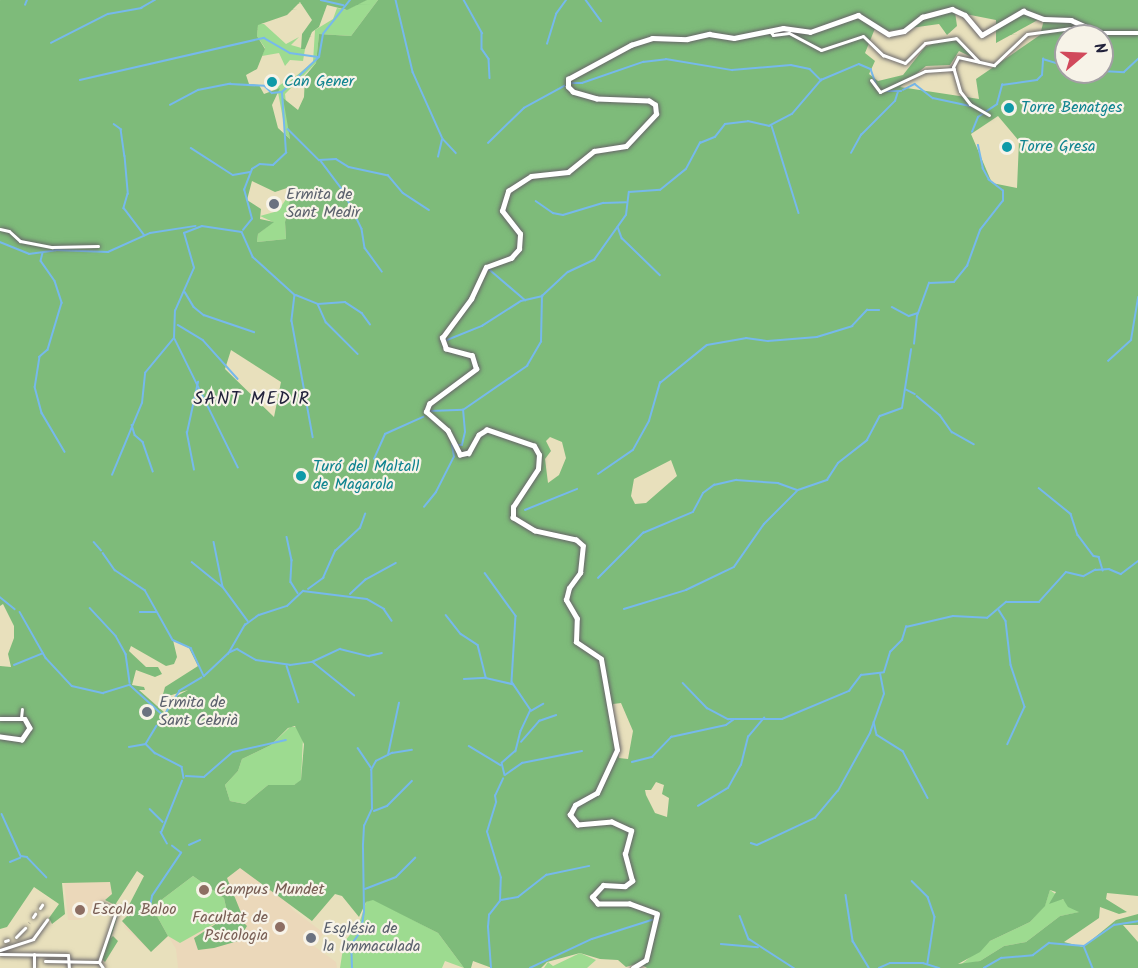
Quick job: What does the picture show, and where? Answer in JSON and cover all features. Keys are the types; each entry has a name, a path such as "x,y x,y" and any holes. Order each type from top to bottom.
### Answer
{"street":[{"path":"633,968 645,960 657,914 630,904 598,904 592,898 600,886 625,886 633,878 625,854 631,835 628,827 612,822 583,826 575,823 570,815 575,805 597,793 617,750 601,659 576,640 577,619 566,600 569,588 580,573 583,546 576,540 535,531 513,518 514,504 538,469 538,455 534,447 487,430 480,434 469,453 459,454 448,431 429,418 426,410 476,369 472,356 448,349 442,338 471,299 486,267 511,258 519,249 520,234 502,211 508,191 531,176 568,172 591,152 626,146 656,114 655,105 649,101 597,99 573,92 567,85 569,77 652,38 684,39 709,34 734,38 786,28 810,32 860,15 883,33 894,34 922,17 952,9 965,15 982,36 1023,11 1046,19 1071,20 1080,24"},
{"path":"989,115 967,100 954,69 958,57 998,64 1027,34 1054,30"},
{"path":"770,31 774,35 789,33 821,50 863,36 883,55 904,63 925,43 956,38 979,62"},
{"path":"1114,32 1138,33"},
{"path":"871,80 880,92 925,70 954,69"},
{"path":"0,229 9,231 20,241 52,247 96,246"},
{"path":"0,736 26,738 30,728 23,717 22,709"},
{"path":"0,719 23,717"},
{"path":"99,962 116,910 102,904"},
{"path":"8,940 35,915"},
{"path":"0,952 33,939 47,920"},
{"path":"0,952 68,955 69,968"},
{"path":"34,954 34,968"},
{"path":"45,955 45,968"},
{"path":"45,961 99,962 104,968"}],"shaded area":[{"name":"Campus Mundet","path":"240,868 282,896 293,910 324,933 314,946 336,962 337,968 178,968 176,949 168,936 151,952 125,928 122,921 131,912 129,905"},
{"name":"Escola Baloo","path":"64,882 110,882 112,894 80,920 68,920"}],"green space":[{"path":"0,0 367,0 347,10 327,5 319,27 312,32 305,49 301,49 302,34 312,20 300,2 287,15 258,25 257,36 265,49 257,69 246,75 249,84 259,85 264,94 280,88 272,105 278,128 290,139 283,98 298,110 304,97 305,76 316,63 319,34 351,36 378,0 1138,0 1138,896 1107,893 1106,899 1127,912 1119,914 1100,907 1099,918 1064,942 1083,947 1116,920 1138,914 1138,925 1123,925 1138,942 1138,968 647,968 639,963 626,967 618,960 600,959 580,953 547,962 541,968 492,968 473,961 471,968 464,968 438,933 373,900 366,902 359,917 342,896 335,894 312,921 240,868 227,878 242,915 239,918 247,926 238,941 214,948 198,950 194,938 228,916 224,898 193,876 152,907 168,936 151,952 122,921 131,912 129,905 144,876 137,871 115,905 105,900 112,894 110,882 62,883 65,914 52,924 49,918 59,904 34,887 7,927 0,929 0,666 11,667 8,654 14,638 14,626 3,604 0,606","holes":["955,12 996,20 996,43 1045,16 1040,35 976,79 979,99 900,87 926,66 950,65 959,51 976,59 961,41 942,40 925,47 903,75 878,81 869,74 875,61 865,53 876,26 889,31 939,24 947,35 957,26","998,116 1019,141 1017,188 992,183 971,134","252,181 275,192 293,186 285,222 286,239 257,242 258,234 274,222 260,219 261,209 247,200","231,350 281,382 274,417 225,369","550,437 562,442 566,458 559,475 548,483 545,459 551,451 546,441","671,460 677,476 646,503 635,504 631,496 634,479","173,640 189,648 198,666 165,687 162,698 188,690 171,699 165,713 139,690 145,690 144,687 132,685 136,670 155,677 162,674 158,667 146,667 129,651 131,646 166,666 174,664 177,657","621,703 633,731 628,759 619,758 612,713 613,704","295,726 304,744 301,780 294,785 268,785 245,804 230,801 225,785 238,771 242,759 271,745 288,728","656,782 664,785 662,794 669,798 667,817 655,813 645,790 651,790","1050,890 1056,892 1049,904 1063,899 1068,907 1079,912 1060,916 1026,942 1004,946 980,961 958,964 980,952 990,941 1030,922 1045,906"]},
{"path":"366,0 378,0 351,36 319,34 316,63 285,94 290,139 286,135 277,87 283,83 285,85 313,62 315,30 333,19 337,8 346,10"},
{"path":"258,24 264,24 286,44 299,37 291,45 305,49 303,61 290,60 285,66 279,53 262,56 265,48 257,36"},
{"path":"293,189 285,222 286,239 257,242 258,234 273,222 260,216 278,211"},
{"path":"290,727 297,727 303,738 301,781 294,785 268,785 245,804 230,801 225,785 238,771 242,759 271,745"},
{"path":"193,876 224,898 228,916 180,943 168,936 152,907"},
{"path":"1050,890 1080,912 1060,916 1026,942 1004,946 980,961 959,966 990,941 1030,922 1045,905"},
{"path":"373,899 438,933 464,968 445,961 442,968 340,968 344,942 359,924 366,902"},
{"path":"122,901 111,938 113,936 118,941 105,962 102,959"},
{"path":"580,953 596,960 587,968 544,968 548,962 553,966"}],"waterway":[{"path":"25,5 27,0"},
{"path":"51,43 108,14 141,8 155,0"},
{"path":"321,0 343,5"},
{"path":"243,230 252,219 244,190 252,169 260,164 273,165 286,153 282,92 319,57 323,34 350,0"},
{"path":"396,0 413,72 443,139 456,153"},
{"path":"464,0 482,33 482,49 489,59 490,78"},
{"path":"547,44 556,14 566,0"},
{"path":"586,0 601,21"},
{"path":"80,80 264,38 290,53 318,57"},
{"path":"571,83 582,83 643,62 666,59 732,70 791,65 810,69 821,80"},
{"path":"972,132 978,117 997,104 1002,85 1037,80 1042,75 1043,59 1054,62"},
{"path":"1114,72 1124,72 1138,59"},
{"path":"821,80 859,64 871,69 877,86"},
{"path":"447,340 482,326 521,301 542,296 568,272 594,260 626,215 629,192 660,190 686,169 700,143 715,137 725,124 748,121 769,126 792,114 821,80"},
{"path":"170,105 198,90 230,84 265,86 272,93 281,92"},
{"path":"903,90 915,84 933,98 971,106"},
{"path":"488,143 524,108 564,86"},
{"path":"886,91 901,91"},
{"path":"851,153 861,135 895,101 898,92"},
{"path":"114,124 121,129 125,156 128,194 124,208 144,235"},
{"path":"772,126 799,213"},
{"path":"288,129 319,160 336,159 349,167 388,175 403,193 429,210"},
{"path":"438,157 442,140"},
{"path":"914,344 917,316 929,283 954,282 967,266 980,230 1003,201 1003,191 989,180 983,169 978,146"},
{"path":"191,148 233,175 250,172"},
{"path":"321,161 343,190 362,229 365,248 382,271"},
{"path":"536,201 553,213 563,215 603,203 626,202"},
{"path":"0,242 29,254 56,250 108,252 150,233 195,226"},
{"path":"112,475 142,403 145,373 174,338 175,311 194,268 184,233 202,226 242,232 253,257 295,295 292,321 313,437"},
{"path":"618,227 622,238 660,275"},
{"path":"43,253 41,261 55,281 62,303 48,350 40,357 35,387 42,413 65,452"},
{"path":"489,269 525,300"},
{"path":"185,292 194,307 204,315 254,332"},
{"path":"296,295 318,304 345,302 362,313 370,324"},
{"path":"430,411 463,410 527,366 541,342 542,296"},
{"path":"1108,361 1131,340 1138,298"},
{"path":"318,304 326,322 358,354"},
{"path":"892,307 909,316 918,313"},
{"path":"598,474 633,450 649,421 660,383 707,345 746,338 768,341 817,337 852,326 867,310 879,310"},
{"path":"178,325 203,340 238,379"},
{"path":"175,339 238,467"},
{"path":"798,490 827,480 838,463 867,440 880,416 902,408 911,350"},
{"path":"194,470 187,433 198,382"},
{"path":"905,389 915,394"},
{"path":"917,396 940,415 952,432 974,444"},
{"path":"458,445 462,445 465,432 463,410"},
{"path":"374,459 385,434 423,417"},
{"path":"132,425 135,435 143,442 153,471"},
{"path":"424,507 436,492 454,457 452,445"},
{"path":"598,578 643,533 693,512 703,493 714,485 736,480 778,483 797,490"},
{"path":"1039,488 1071,514 1078,535 1094,556 1099,557 1103,570"},
{"path":"525,510 577,489"},
{"path":"624,609 686,590 734,567 764,524 797,491"},
{"path":"308,589 323,578 335,551 360,528 365,514"},
{"path":"287,537 292,560 291,582 298,593"},
{"path":"94,542 101,550"},
{"path":"214,542 223,587 248,621"},
{"path":"103,553 115,570 145,590 173,640 191,648 204,676 228,654 245,625 259,615 287,606 303,591 367,599 384,609 392,621"},
{"path":"683,683 707,708 728,719 782,719 849,691 861,675 884,672 890,652 902,640 906,627 953,616 987,618 1006,602 1039,602 1066,572 1084,576 1095,570 1109,569 1121,574 1138,561"},
{"path":"192,562 222,586"},
{"path":"350,594 365,580 396,563"},
{"path":"485,573 516,616 512,682 531,710 521,731 516,751 502,763 505,775 522,763 582,751"},
{"path":"0,597 15,609"},
{"path":"90,608 116,636 126,654 130,683"},
{"path":"999,610 1006,621 1011,665 1025,707 1008,744"},
{"path":"20,612 46,658 72,686 103,693 130,685 163,715"},
{"path":"140,612 156,612"},
{"path":"446,615 461,634 478,645 486,678 513,684"},
{"path":"230,652 237,649 256,660 290,665 312,662 340,649 369,656 382,653"},
{"path":"14,665 43,653"},
{"path":"313,662 354,695"},
{"path":"287,666 299,702"},
{"path":"751,843 757,845 815,818 838,791 870,733 884,694 880,674"},
{"path":"160,722 179,691 201,678"},
{"path":"464,679 486,678"},
{"path":"388,755 399,703"},
{"path":"531,711 543,704"},
{"path":"521,742 539,721 556,715"},
{"path":"698,806 728,788 741,765 748,737 764,718"},
{"path":"632,762 652,757 671,737 726,725 733,720"},
{"path":"874,722 877,735 903,751 928,798"},
{"path":"157,726 146,744 155,753 182,767 184,778"},
{"path":"186,776 204,777 233,752 286,740"},
{"path":"129,747 146,744"},
{"path":"469,746 501,765"},
{"path":"358,748 371,767"},
{"path":"352,968 351,945 361,931 364,912 363,845 364,826 372,809 371,770 376,761 392,753 412,750"},
{"path":"491,968 489,915 500,901 501,878 487,832 496,802 495,796 503,779"},
{"path":"167,844 161,833 182,781"},
{"path":"374,811 387,806 412,781"},
{"path":"150,809 163,822"},
{"path":"2,814 21,856 27,857 46,877"},
{"path":"189,845 200,840"},
{"path":"149,912 152,896 181,853 172,846"},
{"path":"10,862 20,858"},
{"path":"365,889 396,877 415,858"},
{"path":"501,900 518,897 546,875 589,866"},
{"path":"912,881 928,897 935,917 928,963"},
{"path":"846,895 853,941 869,968"},
{"path":"740,916 749,939 794,968"},
{"path":"530,968 592,939 652,920"},
{"path":"984,968 1001,958 1033,955 1049,943 1084,946 1114,925 1138,921"},
{"path":"721,944 758,947"},
{"path":"1084,946 1093,968"},
{"path":"879,968 890,963 923,963 939,968"}],"place":[{"name":"Can Gener","path":"272,82"},
{"name":"Torre Benatges","path":"1009,108"},
{"name":"Torre Gresa","path":"1007,147"},
{"name":"Ermita de Sant Medir","path":"274,204"},
{"name":"Turó del Maltall de Magarola","path":"301,476"},
{"name":"Ermita de Sant Cebrià","path":"147,712"},
{"name":"Campus Mundet","path":"204,890"},
{"name":"Escola Baloo","path":"80,910"},
{"name":"Facultat de Psicologia","path":"280,927"},
{"name":"Església de la Immaculada","path":"311,938"}],"district":[{"name":"SANT MEDIR","path":"252,400"}]}
